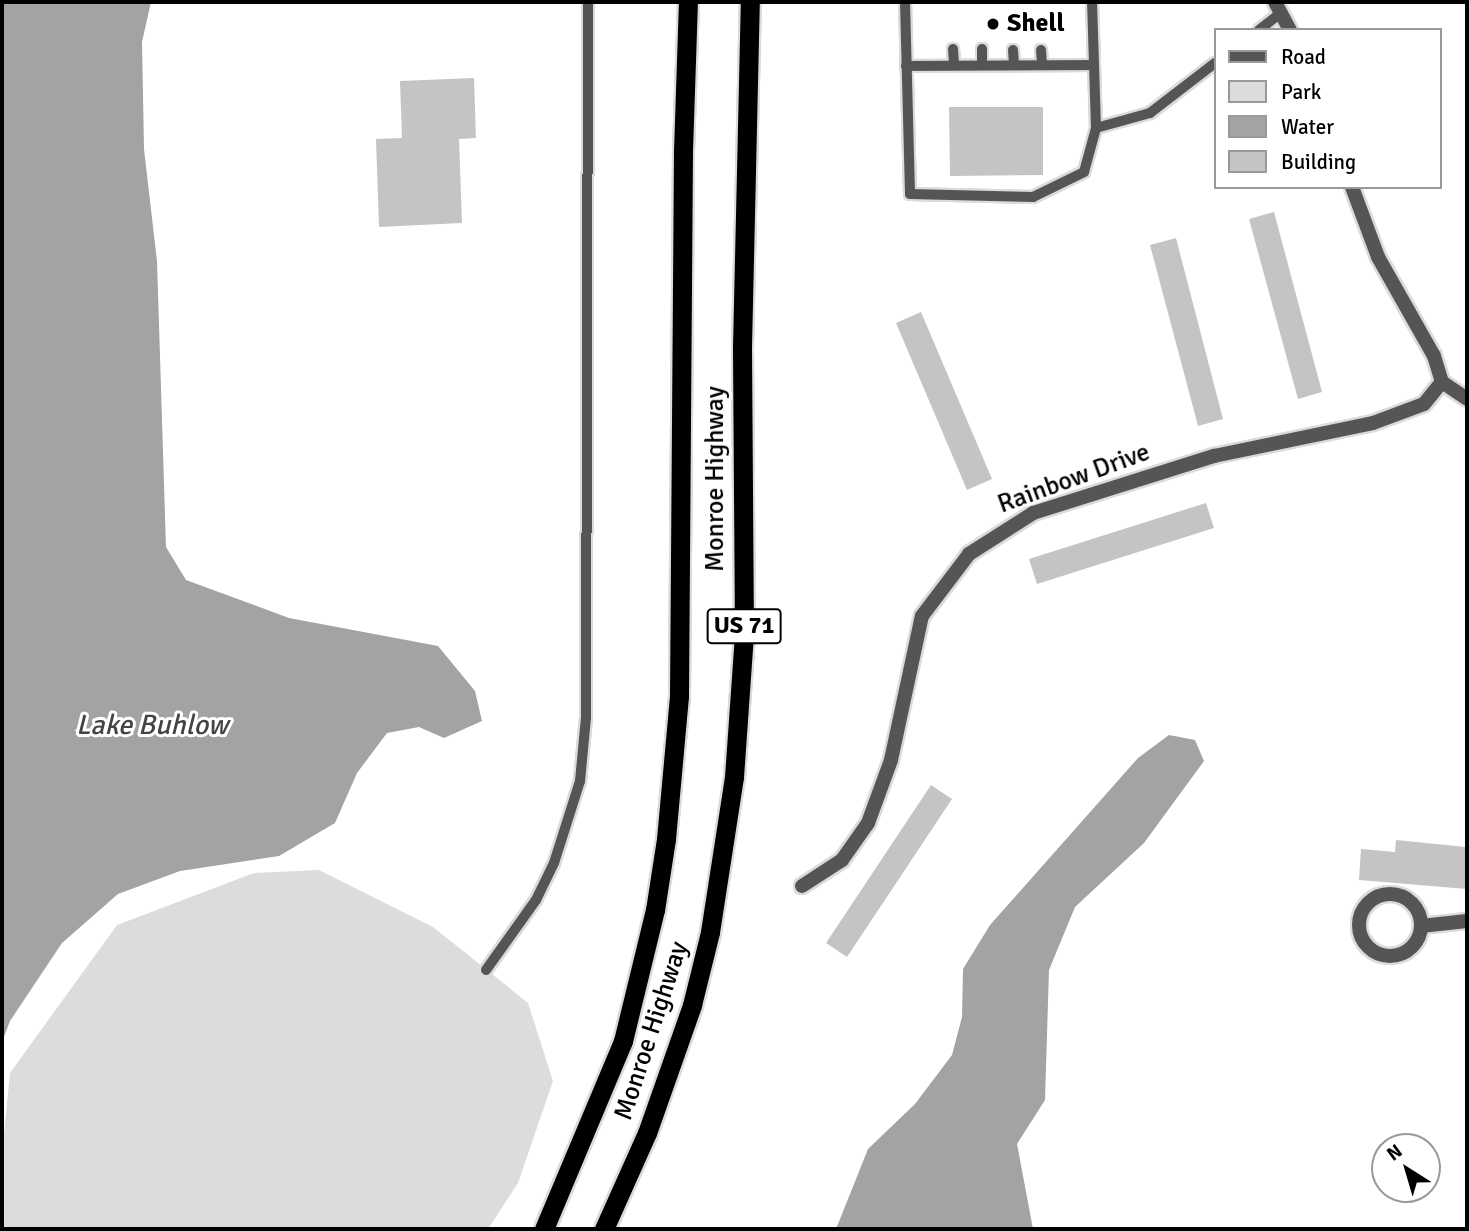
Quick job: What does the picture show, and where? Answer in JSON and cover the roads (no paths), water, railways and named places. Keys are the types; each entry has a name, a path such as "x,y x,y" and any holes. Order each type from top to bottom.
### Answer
{"highway":[{"name":"Monroe Highway","path":"545,1228 623,1041 655,910 672,786 679,696 683,151 688,2"},
{"name":"Monroe Highway","path":"604,1229 647,1133 692,1005 710,932 734,777 744,635 742,346 750,2"}],"street":[{"path":"1279,7 1289,28"},
{"path":"1353,189 1378,257 1434,356 1442,382 1467,399"},
{"name":"Rainbow Drive","path":"802,886 842,860 868,823 891,760 922,616 941,585 986,540 1033,513 1214,456 1373,423 1424,404 1442,382"},
{"path":"1383,895 1408,900 1421,926 1413,946 1391,957 1367,947 1359,927 1365,907 1383,895"},
{"path":"1421,926 1467,921"}],"lane":[{"path":"486,970 536,900 554,863 580,781 586,718 588,2"},
{"path":"905,2 910,194 1033,197 1084,172 1096,128 1092,2"},
{"path":"1261,28 1279,7"},
{"path":"953,49 954,65"},
{"path":"982,50 982,65"},
{"path":"1013,50 1014,65"},
{"path":"1041,50 1041,65"},
{"path":"1096,128 1150,113 1214,64"},
{"path":"906,66 1093,65"}],"water":[{"name":"Lake Buhlow","path":"2,2 151,2 142,42 144,149 157,261 166,547 186,580 289,618 438,646 475,691 482,721 444,738 419,727 387,733 357,773 335,823 279,856 180,871 118,894 62,943 10,1021 2,1042"},
{"path":"1169,735 1195,740 1204,761 1144,843 1075,907 1049,970 1045,1100 1017,1144 1033,1229 836,1229 868,1149 915,1104 952,1055 962,1017 963,969 990,925 1138,758"}],"place":[{"name":"Shell","path":"993,24"}]}
